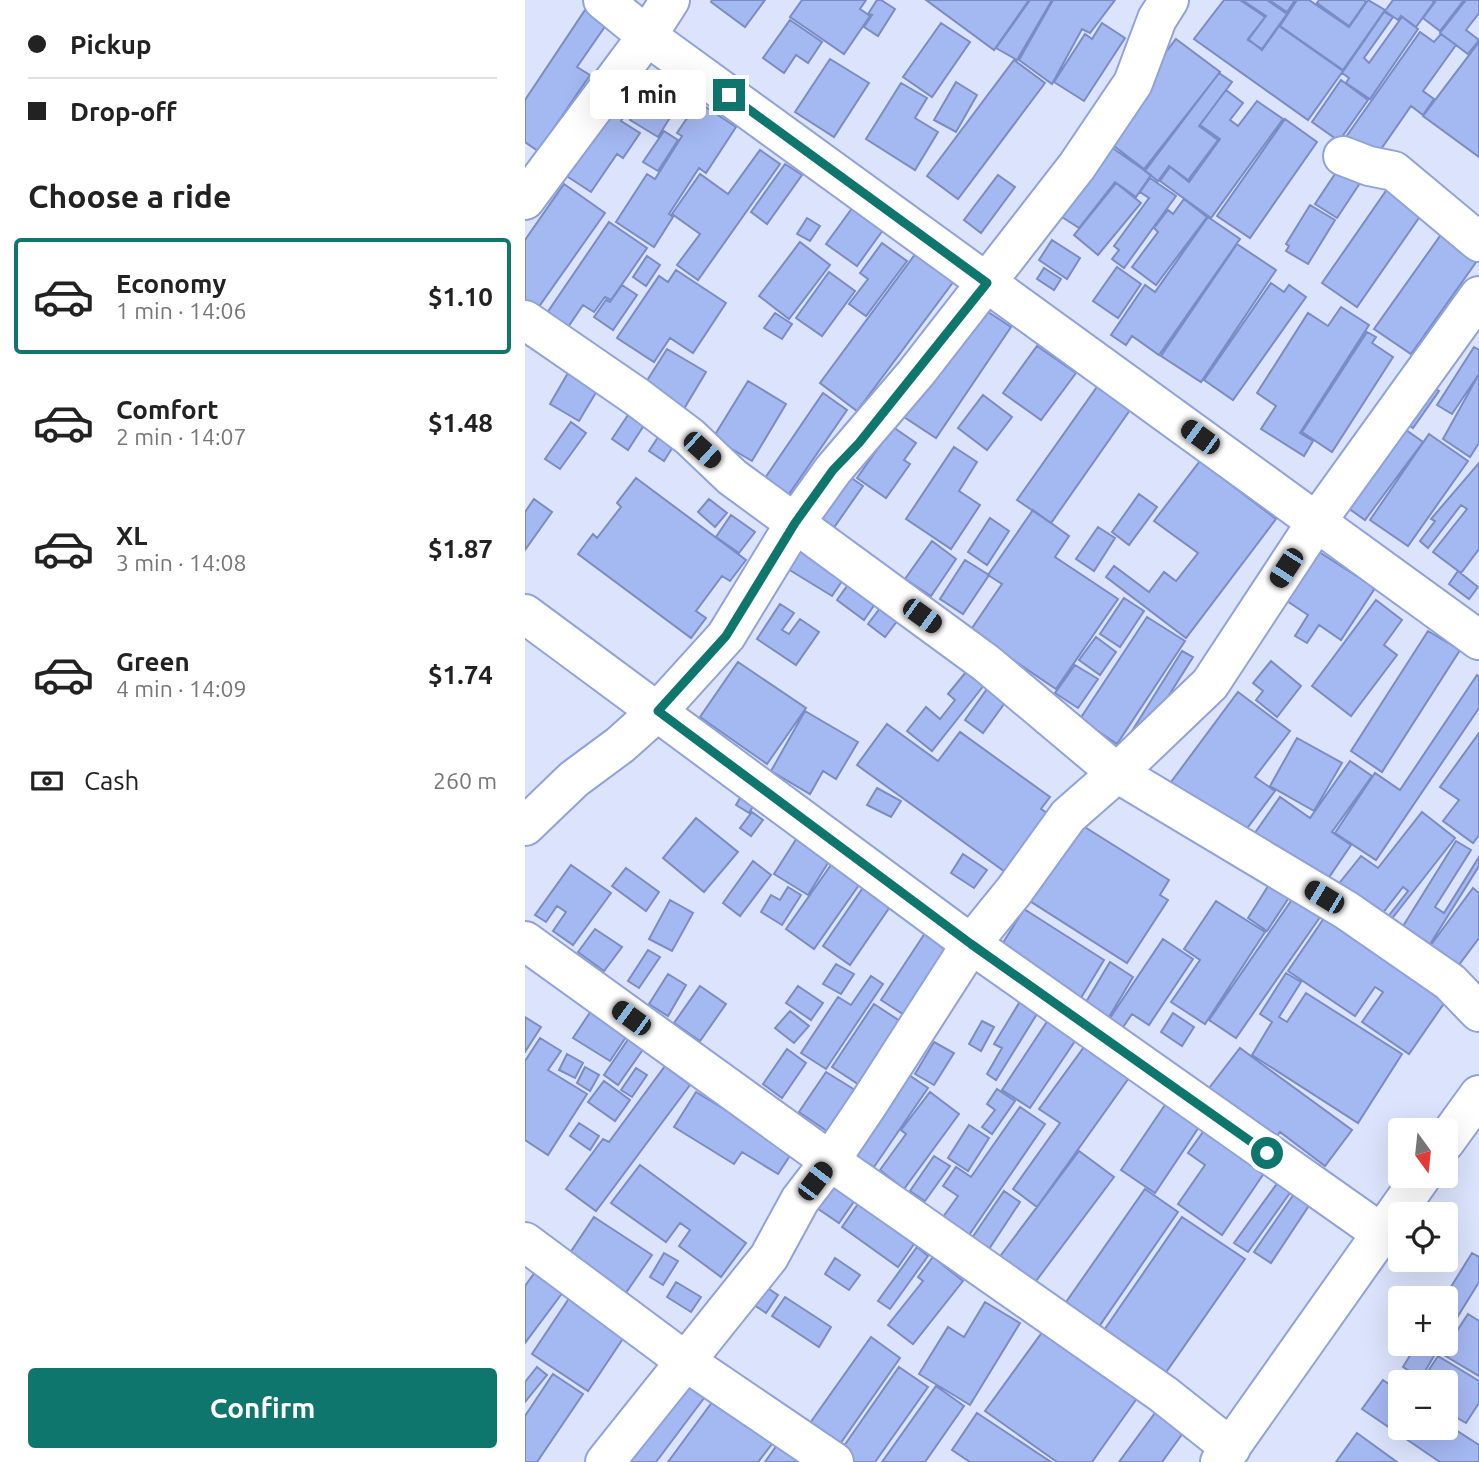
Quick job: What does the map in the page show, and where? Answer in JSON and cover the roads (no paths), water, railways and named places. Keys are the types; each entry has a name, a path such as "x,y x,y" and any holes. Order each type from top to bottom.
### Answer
{"street":[{"path":"603,0 647,36 1479,640"},
{"path":"525,200 647,36 670,0"},
{"path":"525,826 574,779 620,745 658,711 726,636 795,523 833,470 859,443 1077,166 1133,83 1157,19 1169,0"},
{"path":"1343,156 1369,166 1394,171 1479,242"},
{"path":"604,1462 769,1257 800,1200 830,1161 913,1037 971,944 1014,891 1068,816 1210,684 1317,521 1479,296"},
{"path":"525,320 637,397 689,437 732,477 986,663 1117,773 1346,910 1450,982 1479,1012"},
{"path":"525,614 971,944 1381,1233"},
{"path":"525,941 830,1161 1163,1394 1225,1455 1413,1188"},
{"path":"1458,1124 1479,1095"},
{"path":"525,1242 685,1361 834,1462"}]}
